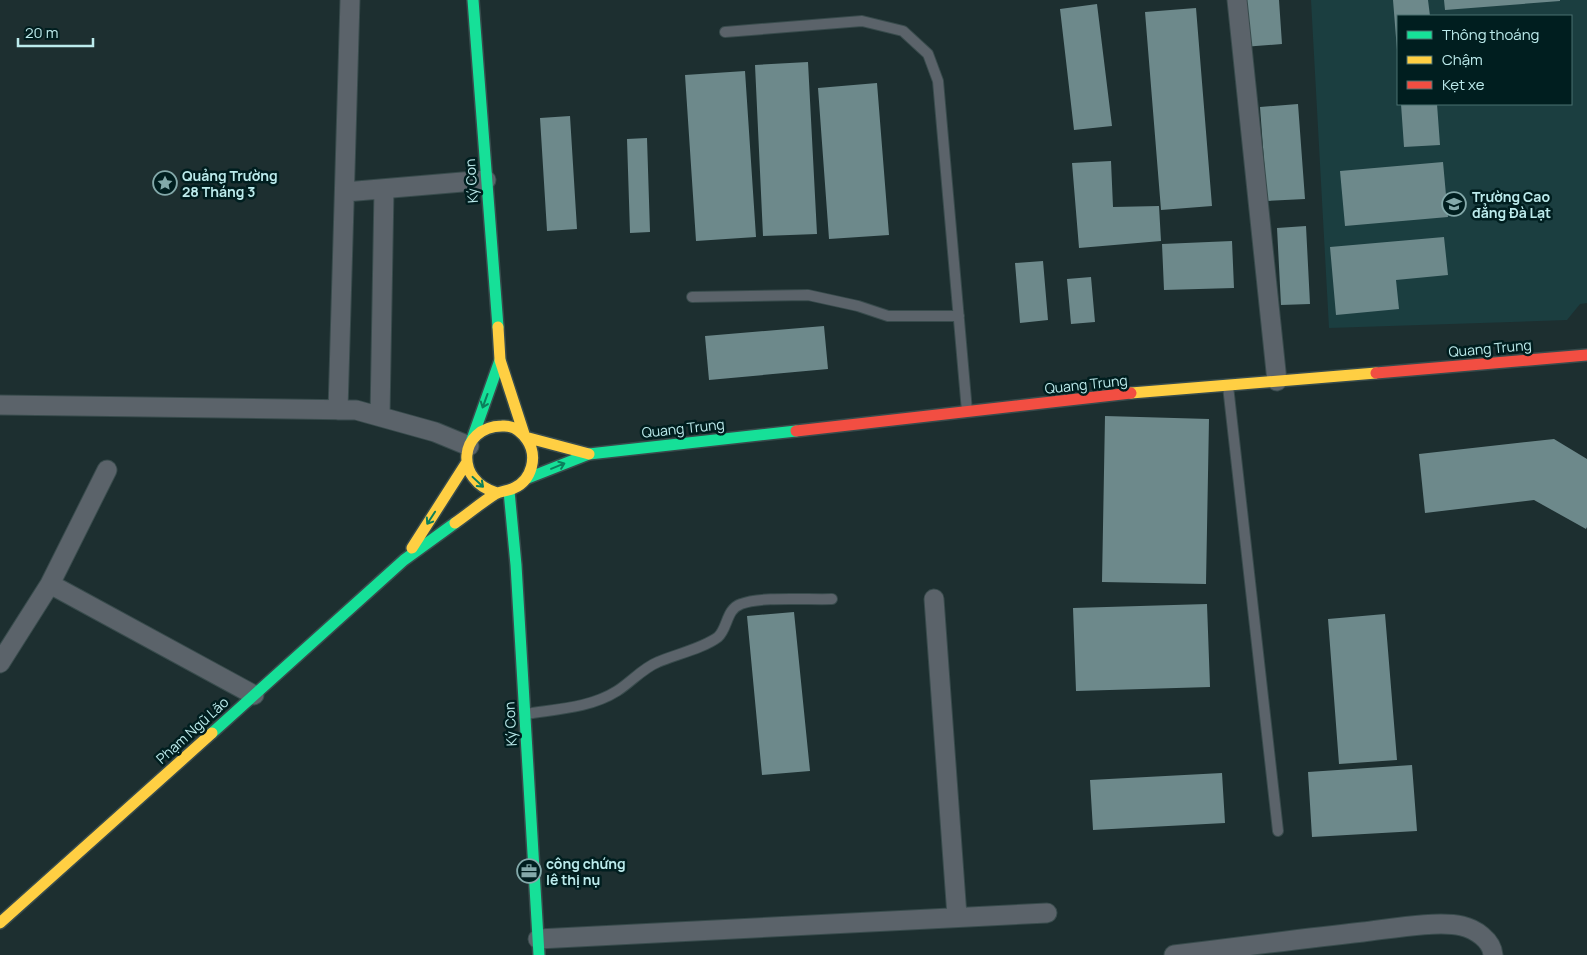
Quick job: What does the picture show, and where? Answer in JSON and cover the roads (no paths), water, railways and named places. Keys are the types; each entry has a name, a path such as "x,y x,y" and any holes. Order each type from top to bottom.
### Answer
{"street":[{"path":"338,410 350,0"},
{"name":"Ký Con","path":"473,0 500,360 525,436"},
{"path":"1237,0 1277,381"},
{"path":"345,192 486,180"},
{"path":"380,416 384,189"},
{"name":"Quang Trung","path":"528,478 589,454 1134,393 1587,355"},
{"name":"Ký Con","path":"469,450 500,360"},
{"path":"0,405 356,410 435,432 469,450"},
{"path":"497,425 507,426 525,436 534,456 528,478 519,486 503,492 486,490 477,483 470,474 469,450 477,433 497,425"},
{"name":"Quang Trung","path":"525,436 589,454"},
{"name":"Phạm Ngũ Lão","path":"404,560 469,450"},
{"path":"0,663 50,584 107,470"},
{"name":"Ký Con","path":"503,492 516,565 539,947"},
{"name":"Phạm Ngũ Lão","path":"0,923 404,560 503,492"},
{"path":"50,584 254,694"},
{"path":"934,599 957,916"},
{"path":"539,947 957,916 1047,913"},
{"path":"1174,955 1383,929 1445,924 1462,926 1480,934 1493,950 1493,955"}],"lane":[{"path":"724,32 862,20 903,31 928,54 938,81 967,412"},
{"path":"692,298 808,295 858,306 888,316 959,316"},
{"path":"1228,386 1278,830"},
{"path":"525,714 591,704 617,691 655,663 718,637 730,613 740,604 759,600 832,599"}],"place":[{"name":"Quảng Trường 28 Tháng 3","path":"165,183"},
{"name":"Trường Cao đẳng Đà Lạt","path":"1454,204"},
{"name":"công chứng lê thị nụ","path":"529,871"}]}
